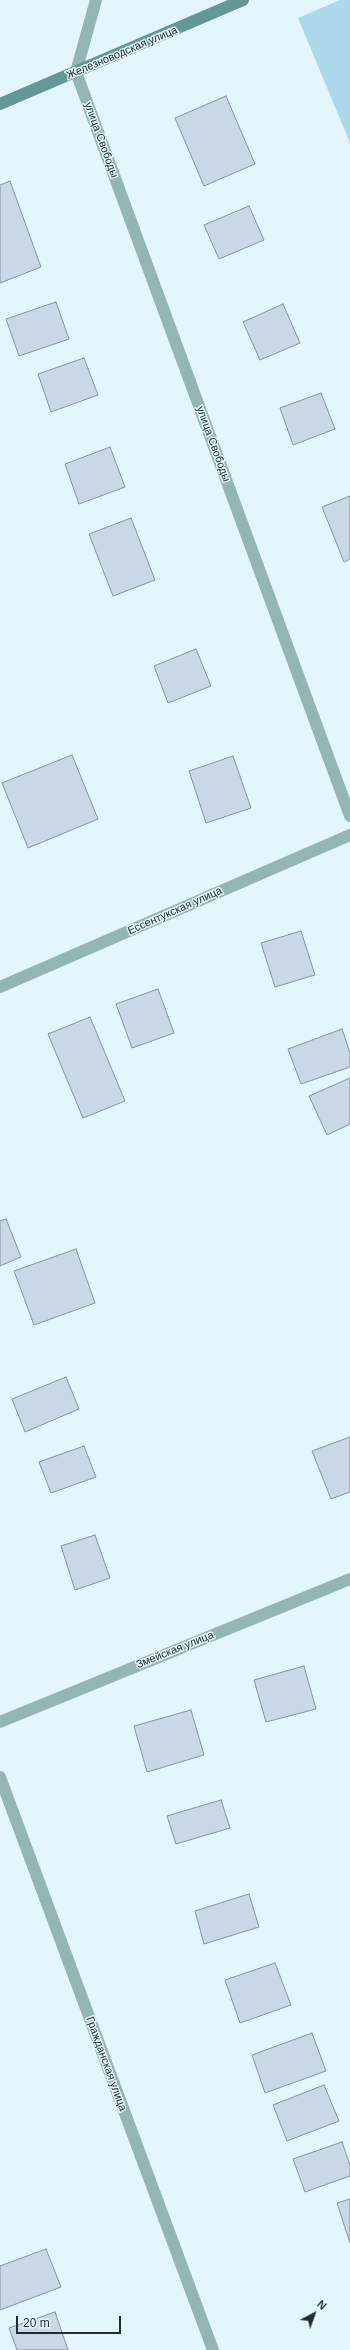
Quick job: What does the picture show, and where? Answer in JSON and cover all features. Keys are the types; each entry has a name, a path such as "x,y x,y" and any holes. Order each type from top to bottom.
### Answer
{"main road":[{"name":"Железноводская улица","path":"0,104 243,0"}],"street":[{"path":"76,72 96,0"},
{"name":"улица Свободы","path":"76,72 350,816"},
{"name":"Ессентукская улица","path":"0,988 350,835"},
{"name":"Змейская улица","path":"0,1722 350,1579"},
{"name":"Гражданская улица","path":"0,1777 213,2350"}],"shaded area":[{"path":"340,0 350,0 350,143 298,18"}],"building":[{"path":"226,96 255,164 204,186 175,118"},
{"path":"10,181 41,267 0,283 0,185"},
{"path":"249,206 264,240 219,259 204,225"},
{"path":"56,302 69,339 19,356 6,319"},
{"path":"283,304 300,343 260,360 243,322"},
{"path":"84,358 98,395 51,412 38,374"},
{"path":"321,393 335,429 293,445 280,408"},
{"path":"110,447 125,487 79,504 65,464"},
{"path":"350,496 350,559 344,562 322,507"},
{"path":"131,518 155,580 113,596 89,534"},
{"path":"196,649 211,686 168,703 154,666"},
{"path":"72,755 98,819 28,848 2,783"},
{"path":"233,756 251,808 206,823 189,771"},
{"path":"301,931 315,975 275,987 261,943"},
{"path":"158,989 174,1033 132,1048 116,1004"},
{"path":"90,1017 125,1101 83,1118 48,1034"},
{"path":"342,1029 350,1053 350,1067 301,1084 288,1049"},
{"path":"350,1078 350,1124 327,1135 309,1096"},
{"path":"6,1219 21,1257 0,1266 0,1221"},
{"path":"76,1249 95,1303 34,1325 14,1271"},
{"path":"66,1377 79,1409 25,1432 12,1399"},
{"path":"350,1437 350,1492 331,1499 312,1451"},
{"path":"84,1446 96,1477 51,1493 39,1462"},
{"path":"95,1535 110,1578 75,1590 61,1546"},
{"path":"304,1666 316,1709 266,1722 254,1680"},
{"path":"191,1710 204,1755 147,1772 134,1726"},
{"path":"221,1800 230,1828 176,1844 167,1816"},
{"path":"249,1894 259,1927 204,1944 195,1911"},
{"path":"275,1963 291,2005 240,2023 225,1980"},
{"path":"312,2033 326,2071 265,2093 252,2055"},
{"path":"324,2085 339,2121 287,2141 273,2105"},
{"path":"342,2142 350,2165 350,2176 305,2192 293,2159"},
{"path":"350,2199 350,2243 337,2203"},
{"path":"46,2249 61,2287 0,2310 0,2266"},
{"path":"55,2312 68,2350 17,2350 9,2328"}]}
